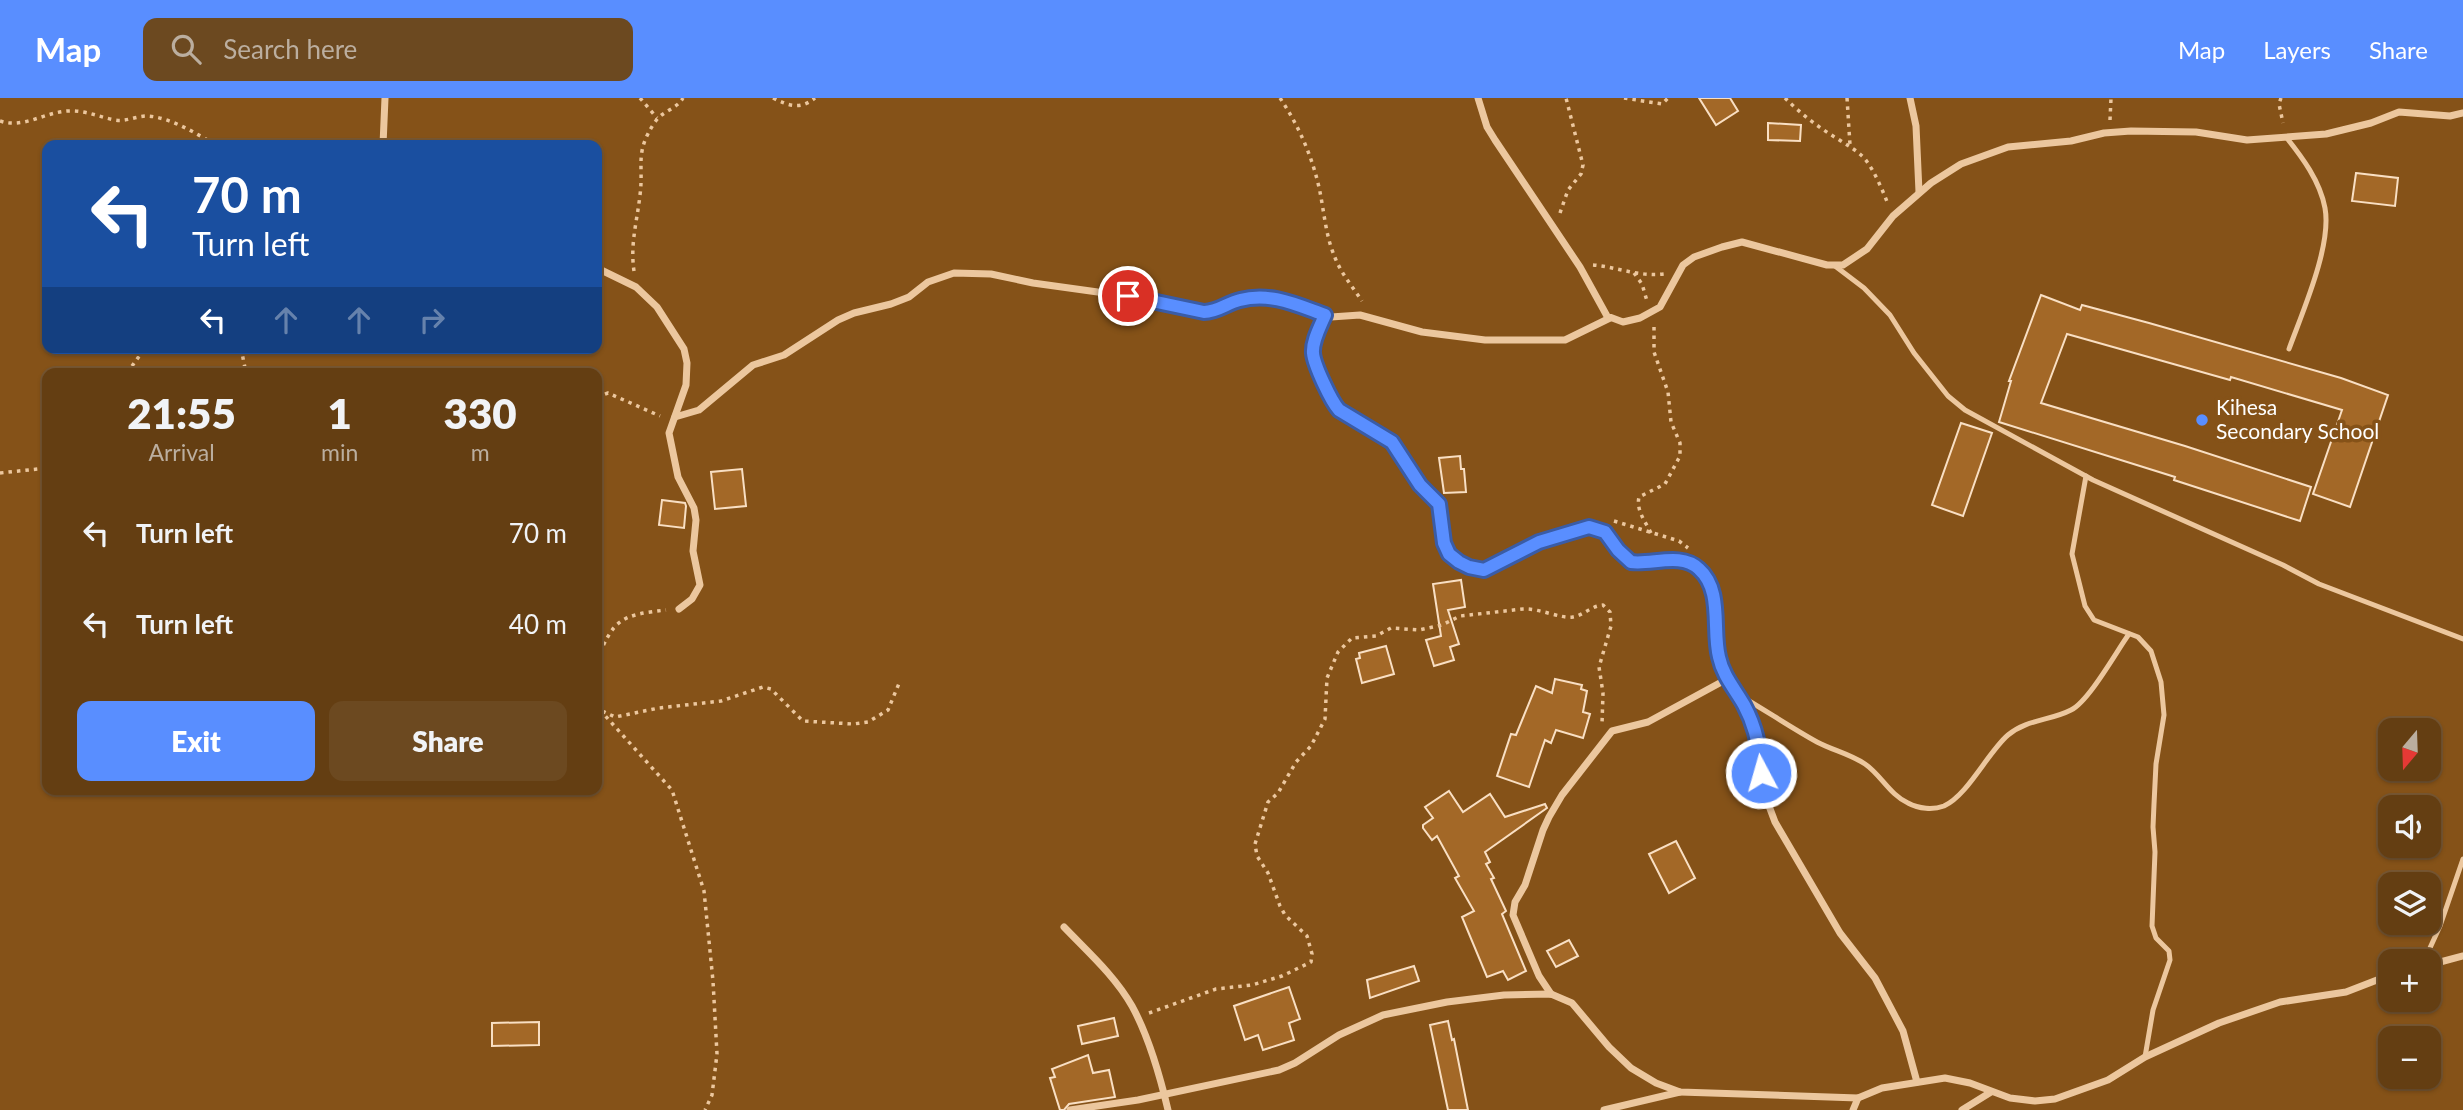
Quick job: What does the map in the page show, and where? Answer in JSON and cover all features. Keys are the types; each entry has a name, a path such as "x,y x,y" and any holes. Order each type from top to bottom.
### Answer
{"street":[{"path":"383,140 385,98"},
{"path":"1478,98 1495,140 1580,267 1594,297 1611,318 1623,322 1660,307 1679,272 1694,257 1742,242 1835,267 1854,259 1867,249 1893,216 1919,192 1961,164 2008,147 2071,141 2131,131 2196,132 2247,140 2326,134 2371,123 2399,112 2450,116 2463,113"},
{"path":"1910,98 1916,126 1919,192"},
{"path":"602,270 636,287 657,307 684,349 687,363 686,385 669,433 678,477 694,508 696,520 693,551 700,585 692,599 679,609"},
{"path":"675,417 699,410 753,365 784,355 838,320 909,297 928,282 954,273 991,274 1033,283 1148,299 1204,312 1212,312 1245,299 1282,299 1325,315 1360,315 1422,332 1485,340 1565,340 1611,318"},
{"path":"1325,315 1314,343 1313,355 1333,403 1339,410 1392,442 1420,485 1439,504 1444,543 1449,554 1459,562 1484,570 1539,542 1589,527 1605,532 1631,562 1674,560 1699,568 1708,580 1714,596 1718,655 1727,679 1737,693 1757,736 1766,798 1775,822 1840,933 1875,978 1903,1031 1917,1082"},
{"path":"1552,994 1539,976 1513,915 1513,908 1525,885 1543,830 1562,794 1612,731 1648,722 1727,679"},
{"path":"1064,927 1111,977 1132,1006 1168,1110"},
{"path":"2441,962 2463,956"},
{"path":"1604,1110 1680,1092 1858,1098 1882,1088 1945,1078 1970,1083 2010,1098 2035,1101 2055,1099 2108,1080 2144,1057 2219,1023 2280,1002 2346,992 2378,980"},
{"path":"1070,1110 1164,1095 1279,1070 1339,1035 1383,1015 1447,1002 1504,995 1552,994 1572,1003 1609,1047 1632,1068 1656,1083 1680,1092"},
{"path":"1962,1110 1991,1092"},
{"path":"1853,1110 1858,1098"}],"lane":[{"path":"2286,137 2311,173 2325,207 2326,218 2317,266 2289,349"},
{"path":"1835,267 1864,288 1889,315 1914,353 1948,396 1965,410 2086,476 2319,584 2463,639"},
{"path":"2086,476 2072,554 2085,606 2094,620 2138,637 2151,650 2161,681 2164,715 2156,764 2152,926 2156,938 2169,951 2171,960 2153,1010 2144,1057"},
{"path":"1737,693 1819,743 1865,764 1880,776 1896,795 1908,803 1931,809 1952,802 2000,743 2021,726 2075,708 2129,634"},
{"path":"2429,949 2463,859"}],"path":[{"path":"640,98 657,118"},
{"path":"636,287 632,239 640,198 640,155 657,118 680,104 683,98"},
{"path":"772,98 796,107 806,105 816,98"},
{"path":"1280,98 1295,119 1305,145 1319,188 1333,254 1344,275 1375,318"},
{"path":"1557,235 1558,220 1568,190 1581,174 1583,165 1566,98"},
{"path":"1624,98 1662,104 1668,98"},
{"path":"1785,98 1796,109 1850,145 1865,160 1880,185 1893,216"},
{"path":"1847,98 1850,145"},
{"path":"2104,134 2112,115 2111,98"},
{"path":"2281,98 2279,104 2286,137"},
{"path":"0,121 18,123 68,111 97,114 123,121 145,116 154,117 208,140"},
{"path":"1580,267 1608,266 1651,276 1679,272"},
{"path":"1634,273 1642,284 1651,312 1655,337 1654,352 1668,392 1671,422 1680,443 1680,456 1665,484 1639,497 1637,503 1651,533"},
{"path":"602,395 608,393 654,412 664,421 669,433"},
{"path":"0,473 42,469"},
{"path":"1589,527 1614,521 1679,541 1694,555 1699,568"},
{"path":"1137,1018 1207,992 1231,986 1252,985 1282,976 1311,961 1307,936 1285,915 1268,873 1257,856 1255,844 1268,802 1278,793 1296,762 1311,746 1320,730 1325,719 1327,678 1338,652 1352,638 1376,636 1391,628 1419,630 1442,625 1460,616 1532,609 1568,618 1587,609 1603,606 1610,612 1611,626 1599,667 1603,693 1601,719 1603,727 1612,731"},
{"path":"602,649 615,624 631,616 679,609"},
{"path":"602,711 615,717 659,708 693,706 721,701 763,687 771,689 803,720 853,724 868,722 888,710 900,681"},
{"path":"602,712 672,790 704,891 717,1054 714,1087 705,1110"}],"building":[{"path":"1699,98 1730,98 1738,111 1716,125"},
{"path":"1768,123 1801,125 1800,141 1768,140"},
{"path":"2356,173 2398,178 2395,206 2352,201"},
{"path":"2041,295 2080,310 2082,305 2149,323 2341,378 2388,395 2350,507 2313,494 2342,410 2231,377 2230,380 2067,334 2041,403 2311,487 2300,521 2174,480 2175,477 1999,422 2009,381"},
{"path":"1961,423 1992,433 1963,516 1932,505"},
{"path":"1460,456 1466,492 1444,493 1439,458"},
{"path":"742,469 746,506 715,509 711,472"},
{"path":"662,500 685,503 684,528 659,525"},
{"path":"1461,580 1465,607 1448,610 1459,644 1450,647 1454,660 1434,666 1426,640 1441,636 1433,584"},
{"path":"1386,646 1394,674 1362,683 1356,659 1360,658 1359,653"},
{"path":"1555,679 1582,685 1581,689 1587,691 1583,712 1590,714 1583,738 1556,730 1551,743 1545,740 1529,787 1497,776 1511,734 1516,735 1536,686 1552,693"},
{"path":"1449,791 1463,812 1490,794 1505,817 1545,804 1547,808 1485,852 1490,862 1486,864 1494,878 1491,879 1506,911 1502,914 1526,971 1508,980 1503,971 1487,977 1462,917 1474,911 1455,878 1459,876 1437,836 1432,840 1423,828 1423,825 1433,818 1425,807"},
{"path":"1676,841 1695,878 1669,893 1649,854"},
{"path":"1569,940 1578,956 1556,967 1547,951"},
{"path":"1414,966 1419,981 1370,998 1367,980"},
{"path":"1289,987 1300,1019 1289,1023 1294,1040 1263,1050 1258,1035 1245,1040 1234,1006"},
{"path":"1114,1018 1118,1036 1082,1044 1078,1026"},
{"path":"1448,1021 1468,1110 1448,1110 1430,1025"},
{"path":"539,1022 539,1045 492,1046 492,1023"},
{"path":"1088,1055 1093,1073 1109,1070 1115,1097 1069,1104 1064,1110 1060,1110 1050,1078 1055,1077 1052,1069"}],"place":[{"name":"Kihesa Secondary School","path":"2202,420"}],"route":[{"path":"1128,296 1204,312 1212,312 1245,299 1282,299 1325,315 1314,343 1313,355 1333,403 1339,410 1392,442 1420,485 1437,500 1441,533 1449,554 1469,567 1484,570 1539,542 1589,527 1605,532 1631,562 1674,560 1699,568 1708,580 1714,596 1718,655 1724,674 1744,704 1753,724 1760,752 1761,773"}]}
